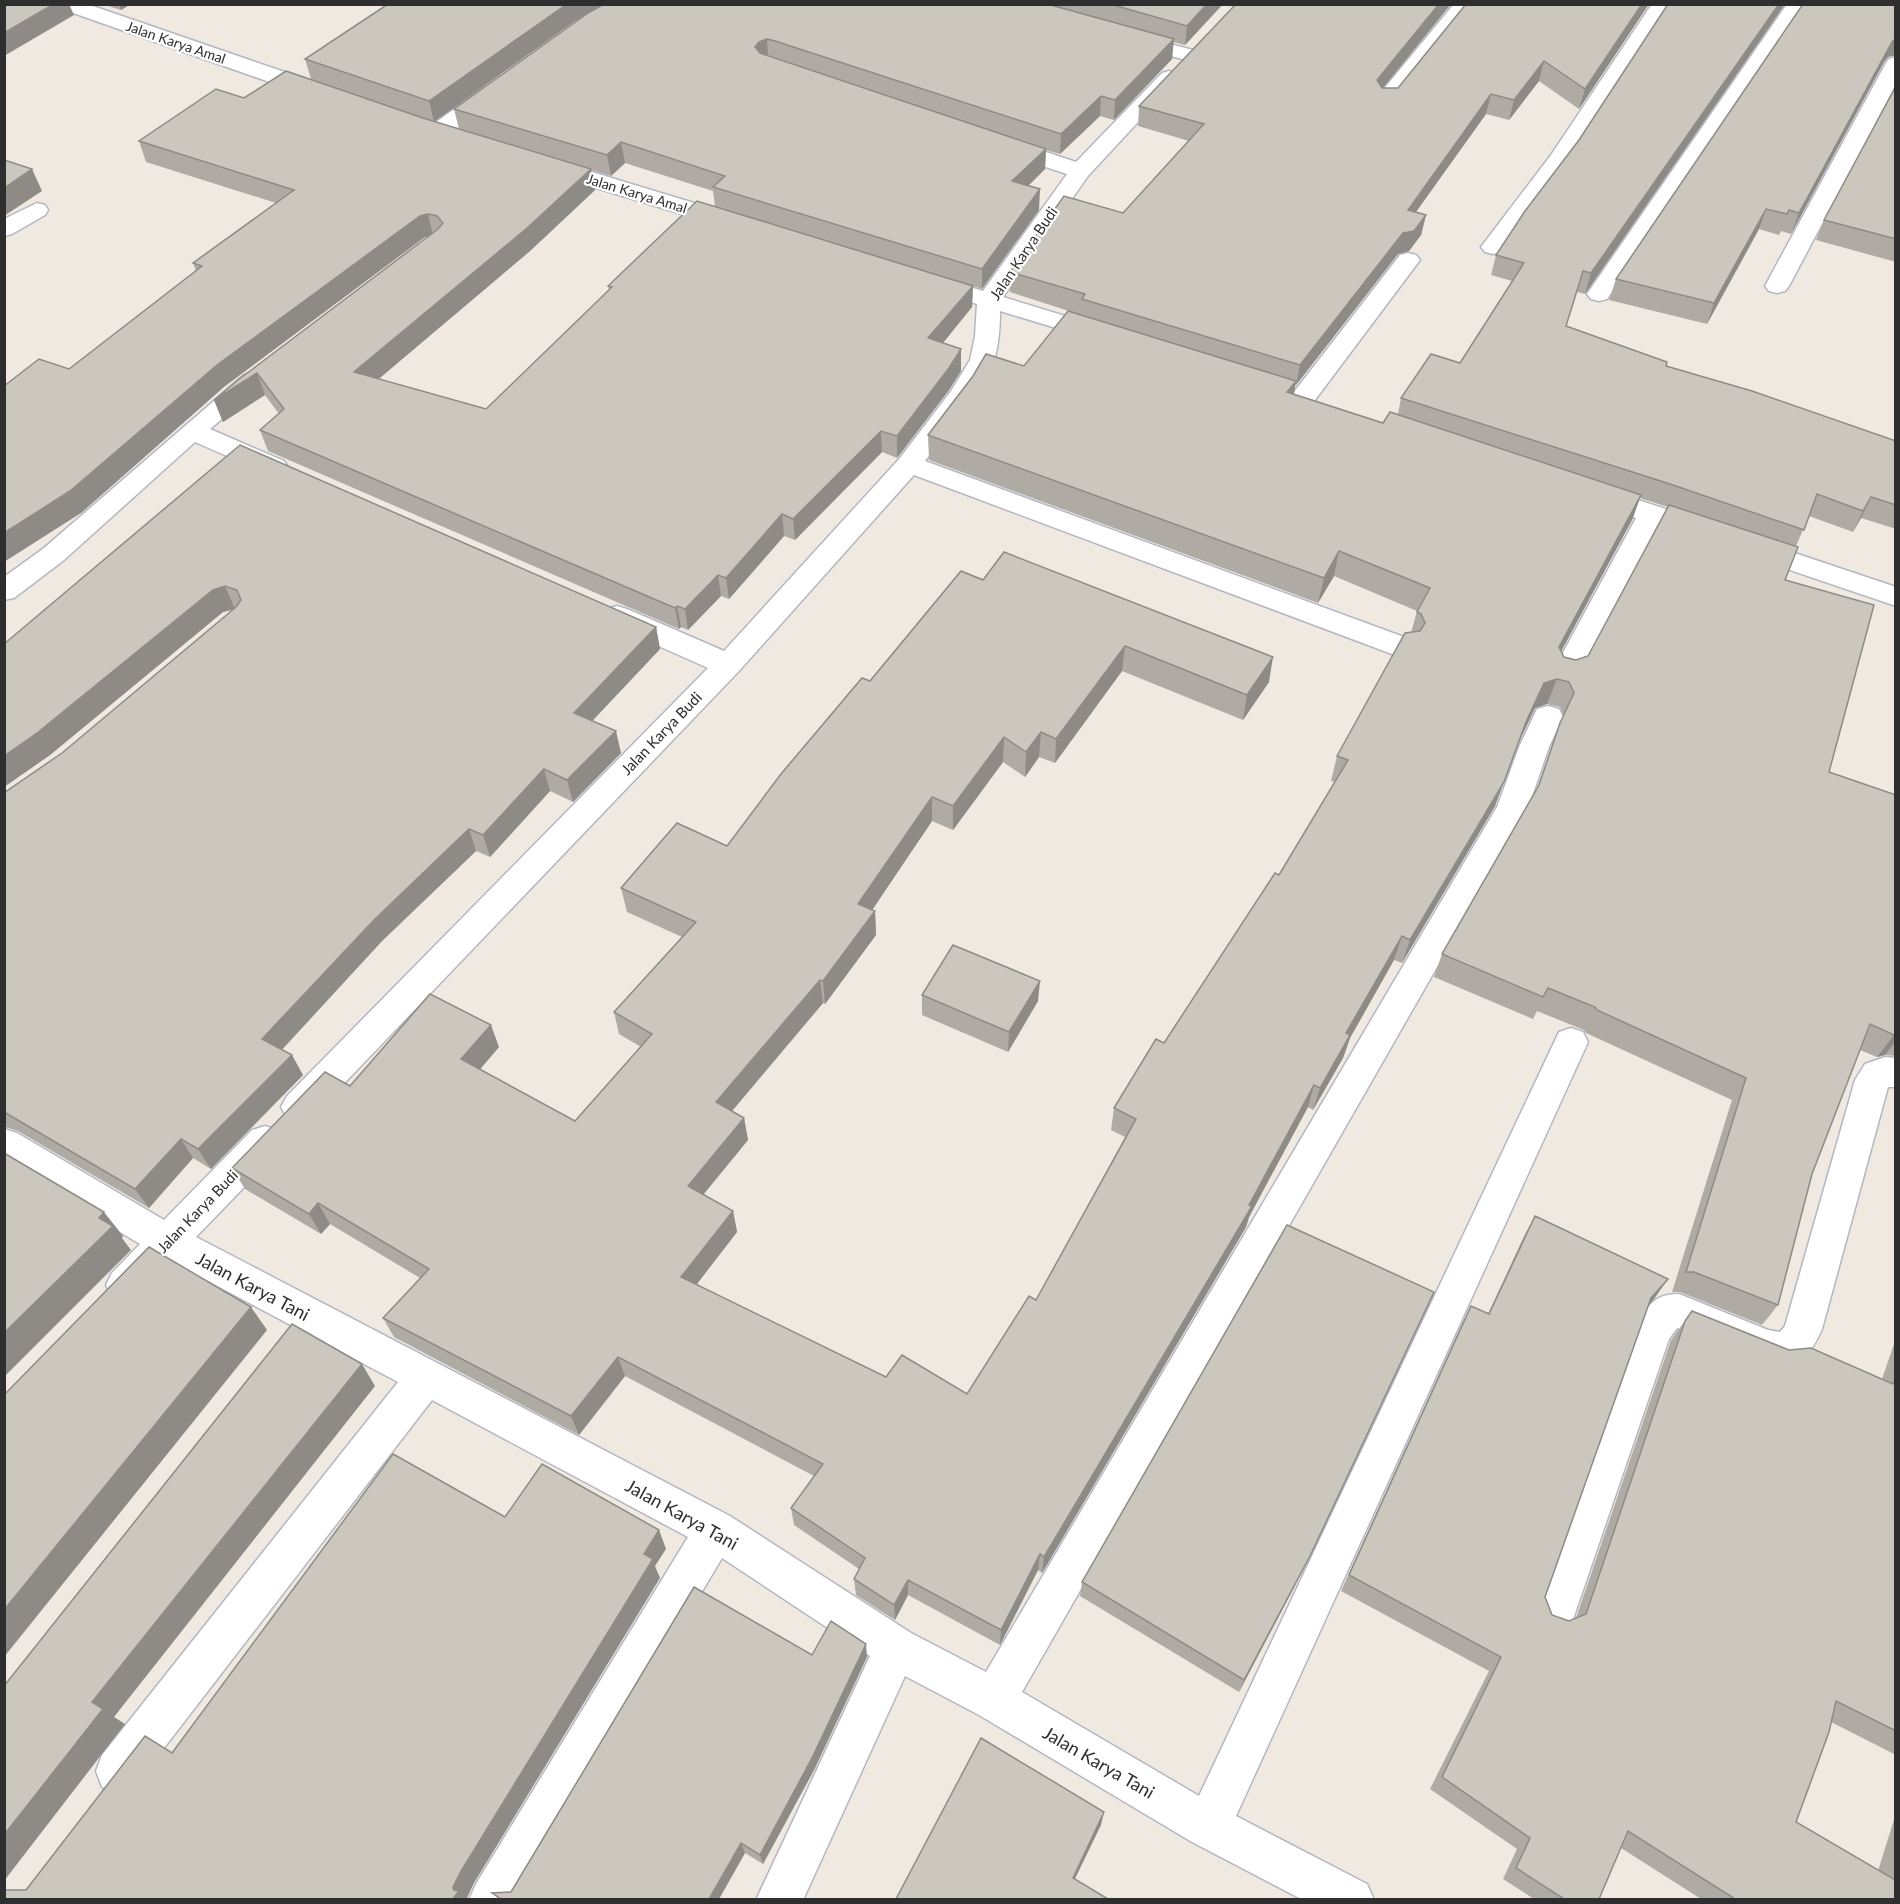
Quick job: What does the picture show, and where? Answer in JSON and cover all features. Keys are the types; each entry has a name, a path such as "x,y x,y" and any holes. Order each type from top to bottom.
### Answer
{"street":[{"name":"Jalan Karya Amal","path":"66,4 336,97"},
{"path":"1386,101 1464,4"},
{"path":"1493,247 1560,159 1662,4"},
{"path":"1599,294 1797,4"},
{"name":"Jalan Karya Budi","path":"102,1308 728,665 909,464 962,394 982,360 987,336 989,300 1080,171 1198,47 1113,34"},
{"path":"1777,286 1896,63"},
{"path":"437,132 505,83"},
{"path":"980,138 1080,171"},
{"name":"Jalan Karya Amal","path":"527,159 753,228"},
{"path":"4,229 37,210"},
{"path":"1303,398 1408,260"},
{"path":"910,276 1124,342"},
{"path":"4,591 54,554 192,431 273,366"},
{"path":"192,431 296,476"},
{"path":"909,464 1402,647"},
{"path":"1573,487 1896,597"},
{"path":"1567,673 1652,513"},
{"path":"598,608 728,665"},
{"path":"994,1700 1512,808 1534,747 1548,717"},
{"path":"1208,1826 1571,1042"},
{"path":"1555,1613 1659,1318 1667,1311 1679,1311 1778,1351 1796,1344 1803,1329 1872,1080 1879,1072 1887,1070 1896,1073"},
{"name":"Jalan Karya Tani","path":"4,1143 168,1241 295,1328 426,1377 716,1530 896,1648 994,1700 1208,1826 1351,1899"},
{"path":"95,1801 426,1377"},
{"path":"492,1899 716,1530"},
{"path":"779,1899 896,1648"}],"building":[{"path":"4,4 54,4 4,33"},
{"path":"388,4 567,4 429,101 305,59"},
{"path":"604,4 1047,4 1174,39 1115,100 1101,96 1061,134 775,41 767,39 759,42 755,47 760,53 1046,149 1012,181 1040,189 982,269 713,187 725,176 621,142 607,155 454,109 588,13"},
{"path":"1110,4 1207,4 1187,26"},
{"path":"1236,4 1439,4 1377,80 1382,88 1398,88 1466,4 1642,4 1585,89 1544,61 1514,100 1491,94 1408,210 1426,215 1414,231 1403,233 1300,365 1082,299 1085,294 1010,272 1064,196 1123,213 1204,124 1139,106"},
{"path":"1668,4 1779,4 1591,273 1583,271 1566,326 1667,362 1666,366 1752,391 1896,441 1896,505 1871,497 1863,511 1817,494 1804,530 1670,484 1401,398 1431,354 1460,363 1524,263 1496,255 1525,211 1579,140"},
{"path":"1803,4 1896,4 1896,38 1799,213 1789,210 1787,214 1766,209 1714,303 1616,279"},
{"path":"286,71 423,118 591,169 526,229 354,372 486,409 612,287 608,286 697,201 973,286 928,338 961,349 897,436 881,431 793,519 782,514 726,578 718,575 685,609 677,606 675,608 260,430 284,409 257,373 214,400 438,229 443,223 437,216 428,214 420,216 217,365 70,491 4,533 4,386 39,359 69,369 202,266 193,263 294,190 139,141 216,89 244,98"},
{"path":"1896,86 1896,239 1824,220"},
{"path":"4,160 32,169 4,188"},
{"path":"1068,311 1296,381 1287,392 1383,423 1390,412 1641,495 1559,647 1564,657 1576,660 1588,656 1669,505 1798,547 1785,580 1874,605 1829,772 1896,795 1896,1034 1870,1024 1812,1174 1778,1305 1694,1272 1686,1272 1746,1078 1597,1010 1595,1007 1548,988 1543,997 1442,954 1539,785 1560,723 1574,693 1569,682 1557,679 1544,683 1526,722 1504,782 1410,940 1402,936 1346,1033 1350,1035 1320,1088 1314,1085 1249,1205 1252,1206 1044,1557 1040,1554 1001,1630 908,1580 894,1605 854,1579 865,1558 791,1508 823,1464 618,1357 571,1416 383,1318 429,1269 318,1203 309,1214 232,1168 325,1072 350,1086 430,994 491,1025 461,1059 575,1121 652,1034 614,1012 696,922 621,888 677,823 727,846 781,774 862,678 870,681 961,571 983,580 1004,552 1273,657 1247,695 1125,646 1056,739 1041,732 1026,752 1004,737 953,806 932,797 858,904 875,911 823,981 820,980 716,1102 744,1118 688,1186 733,1211 681,1277 886,1377 902,1355 967,1394 1029,1296 1036,1300 1136,1119 1114,1108 1156,1039 1164,1043 1275,873 1279,875 1348,760 1337,756 1405,633 1420,631 1425,623 1421,614 1417,612 1430,588 1339,551 1324,578 928,435 973,376 986,354 1024,366"},
{"path":"240,445 656,627 574,713 616,731 567,780 544,769 483,835 469,829 374,920 262,1039 292,1055 198,1149 181,1139 135,1189 4,1112 4,793 62,753 236,607 241,600 237,590 225,586 213,590 37,733 4,756 4,644"},
{"path":"953,945 1040,981 1009,1032 922,995"},
{"path":"4,1153 104,1212 99,1218 113,1226 4,1333"},
{"path":"1535,1216 1668,1279 1651,1298 1545,1597 1552,1615 1569,1621 1586,1614 1685,1321 1692,1311 1789,1350 1811,1348 1893,1384 1896,1377 1896,1731 1836,1701 1829,1732 1796,1822 1895,1880 1896,1877 1896,1899 1735,1899 1628,1831 1599,1899 1564,1899 1516,1868 1530,1838 1442,1777 1501,1657 1349,1575 1471,1306 1489,1314"},
{"path":"1287,1225 1434,1292 1310,1556 1244,1680 1082,1582"},
{"path":"149,1247 251,1307 4,1610 4,1395"},
{"path":"292,1324 362,1364 92,1702 103,1709 4,1835 4,1686"},
{"path":"393,1454 505,1517 542,1464 659,1530 644,1554 653,1559 461,1871 453,1887 454,1890 459,1891 453,1899 4,1899 4,1890 26,1890 145,1736 172,1753"},
{"path":"694,1587 812,1655 831,1621 866,1644 812,1758 760,1855 741,1843 709,1899 501,1899 492,1893 511,1892"},
{"path":"981,1738 1104,1812 1073,1878 1108,1899 896,1899"}]}
